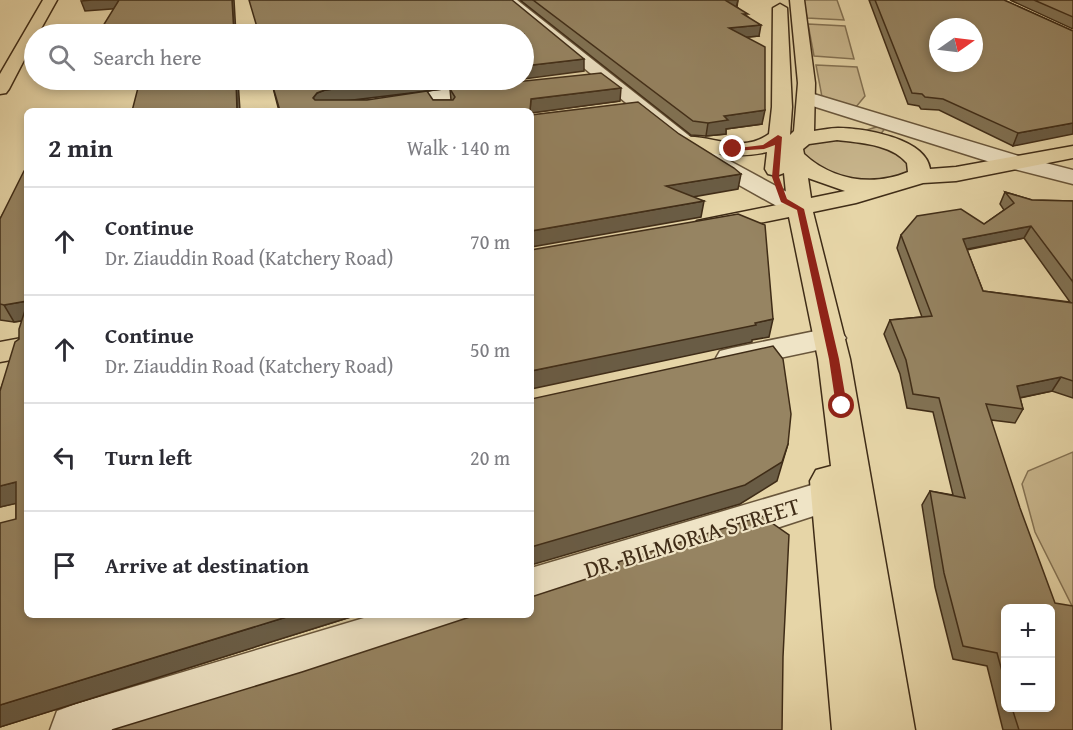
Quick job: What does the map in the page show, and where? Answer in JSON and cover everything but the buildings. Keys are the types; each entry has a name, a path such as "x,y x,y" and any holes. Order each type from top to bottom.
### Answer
{"main road":[{"path":"0,61 37,0"},
{"path":"37,24 50,0"},
{"path":"779,0 782,107 788,145 807,169 822,178 879,187"},
{"path":"797,0 807,98 804,133 788,145 776,177 791,207 822,339 820,363 842,491 889,730"},
{"path":"0,89 24,46"},
{"path":"685,142 712,148 753,148 772,144 788,145 837,135 887,142 910,154 918,163 919,176"},
{"path":"683,230 791,207 848,198 879,187 907,183 919,176 956,174 1073,152"},
{"path":"0,352 24,348"},
{"path":"842,491 858,730"}],"street":[{"path":"509,0 685,142 791,207"},
{"path":"582,80 604,77"},
{"path":"411,99 439,104 501,90"},
{"path":"807,98 1014,162 1073,177"},
{"path":"619,109 641,106"},
{"path":"702,365 822,339"},
{"name":"DR. BILMORIA STREET","path":"534,587 842,491"},
{"path":"76,730 435,618"}],"shaded area":[{"path":"804,0 837,0 844,20 807,18"},
{"path":"808,24 845,26 854,59 814,56"},
{"path":"816,65 857,67 865,96 856,107 822,97"},
{"path":"889,123 877,139 910,154 908,183 823,177 796,145 851,135"},
{"path":"1073,452 1073,608 1035,532 1022,484 1028,471"}],"route":[{"path":"733,149 764,147 772,144 778,137 776,177 784,201 800,209 834,359 842,406"}]}
